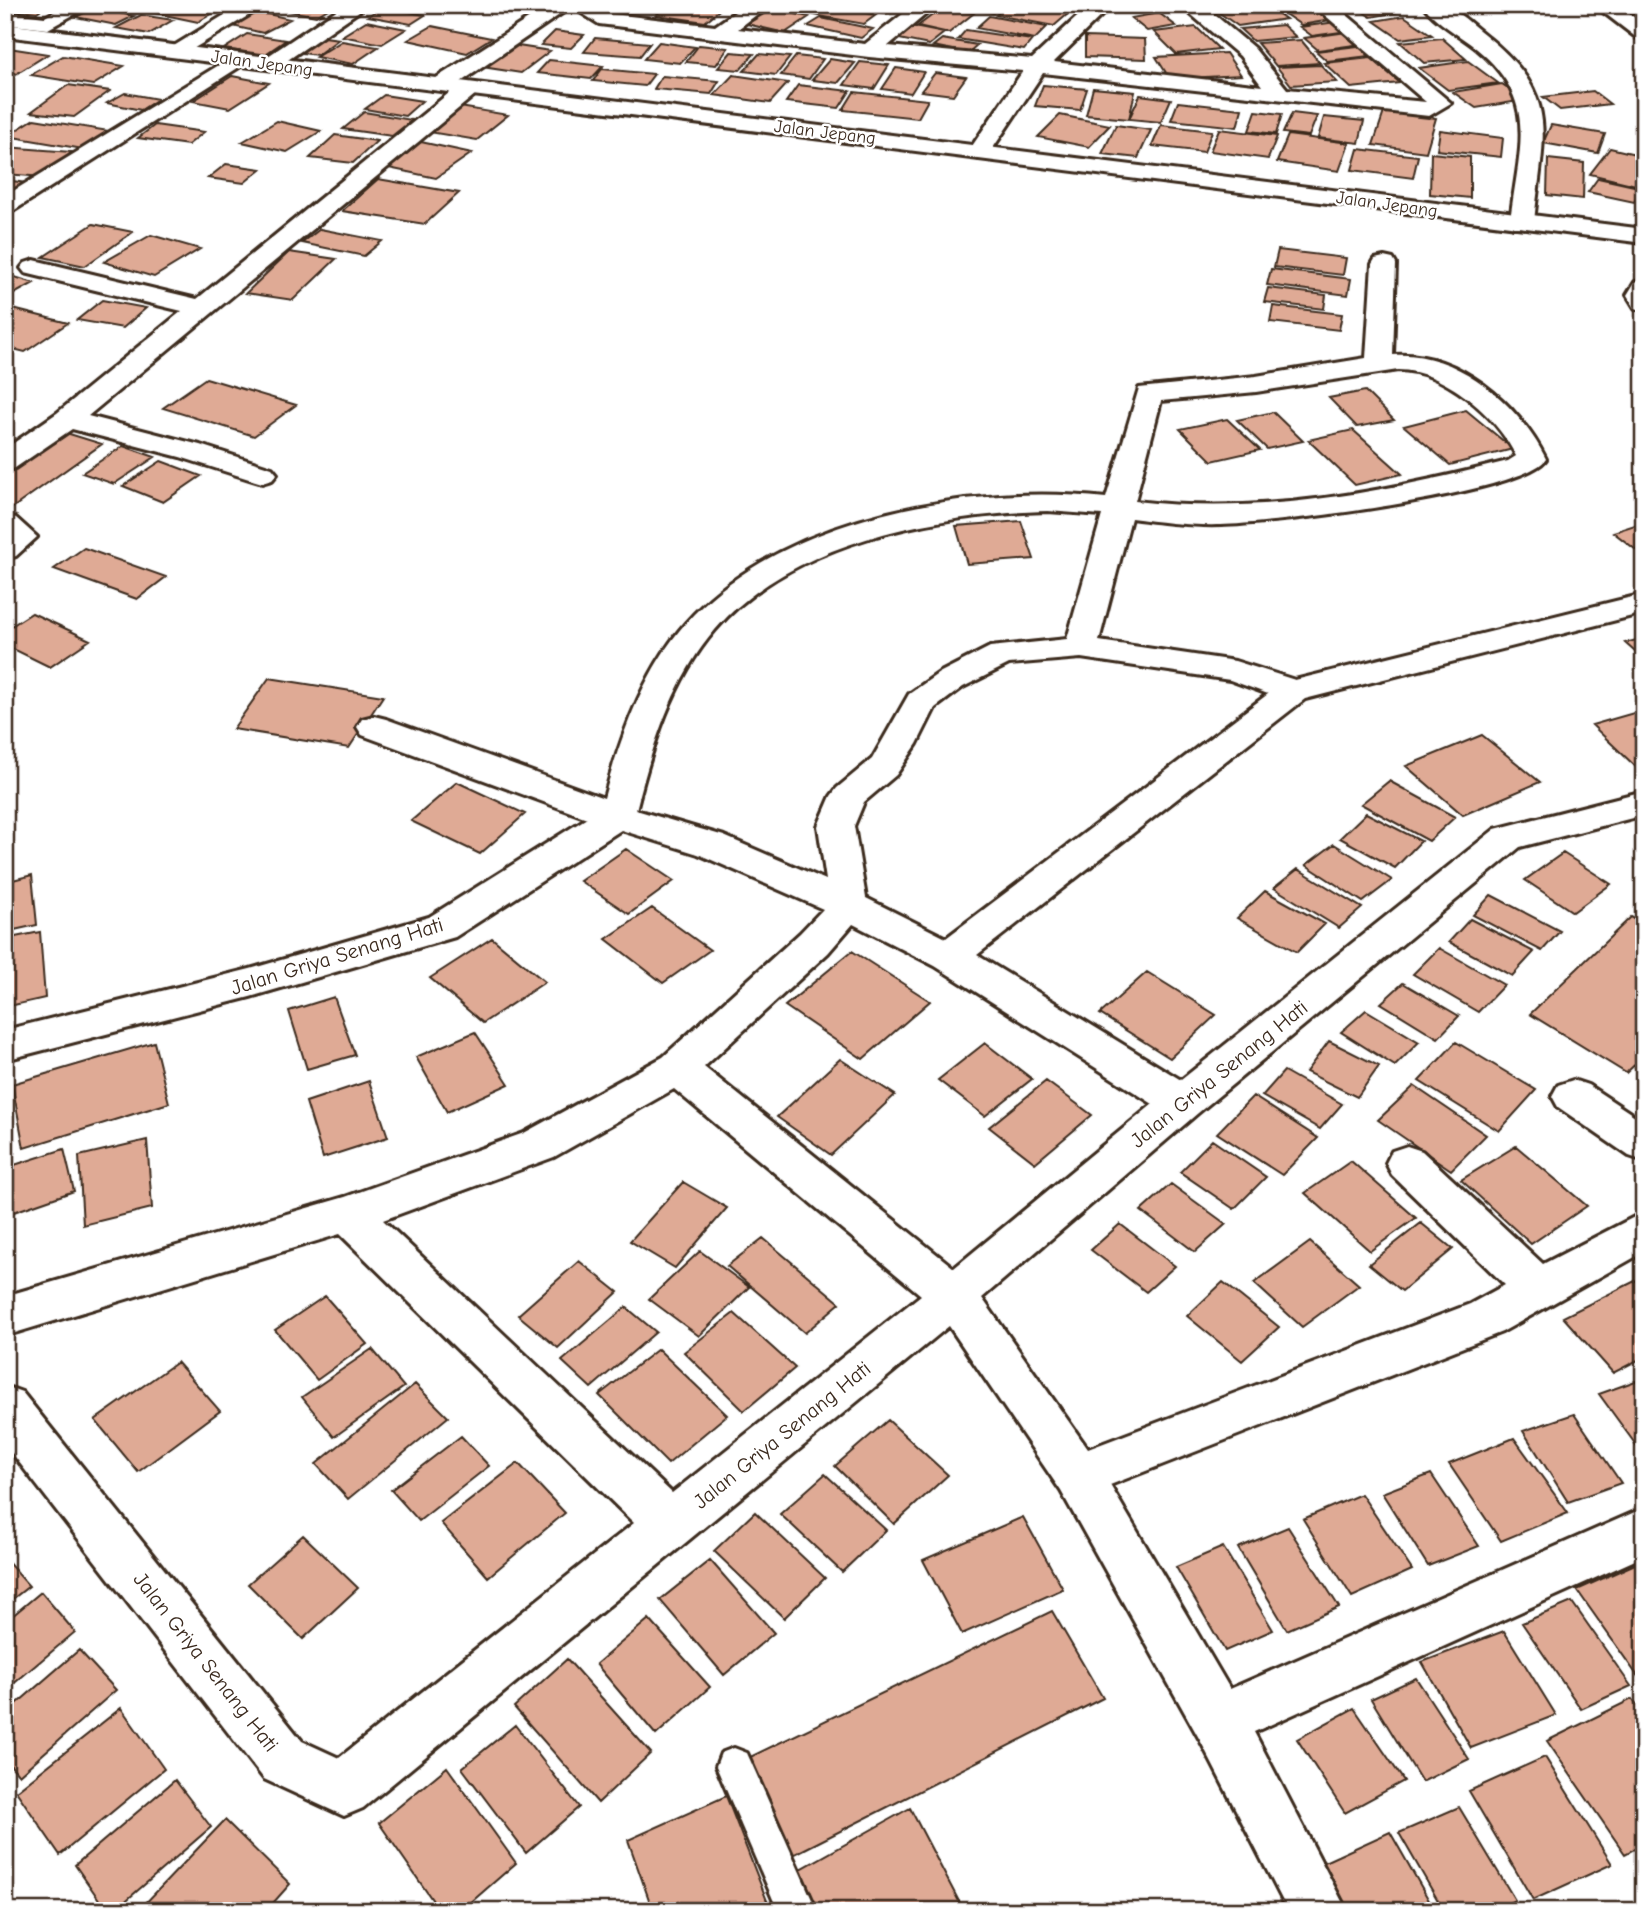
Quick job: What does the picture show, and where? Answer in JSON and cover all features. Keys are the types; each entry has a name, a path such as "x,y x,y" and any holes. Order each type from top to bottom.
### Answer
{"street":[{"path":"5,18 48,23 81,5"},
{"path":"174,52 256,5"},
{"path":"269,64 358,5"},
{"path":"441,85 564,5"},
{"path":"594,5 590,12 599,18 717,34 1037,66 1280,95 1429,109 1440,103 1323,5"},
{"path":"717,34 759,5"},
{"path":"869,51 927,5"},
{"path":"979,152 1037,66 1102,5"},
{"path":"1190,5 1248,52 1280,95"},
{"path":"1433,5 1504,62 1526,92 1531,121 1522,222"},
{"path":"1612,11 1644,16"},
{"path":"1612,11 1644,34"},
{"path":"5,45 17,32"},
{"name":"Jalan Jepang","path":"17,32 1644,236"},
{"path":"5,205 237,60"},
{"path":"5,462 67,419 468,89"},
{"path":"1378,365 1384,264"},
{"path":"34,268 202,308"},
{"path":"1644,287 1640,295 1644,303"},
{"path":"617,816 640,733 672,667 705,621 750,582 806,553 870,528 918,515 969,506 1049,502 1120,509 1215,516 1290,514 1494,474 1518,467 1532,459 1528,445 1495,412 1448,373 1430,365 1413,362 1378,365 1230,390 1149,394 1120,509 1081,648"},
{"path":"67,419 190,451 262,474"},
{"path":"5,424 43,437"},
{"path":"5,524 22,537 5,550"},
{"path":"949,956 1293,691 1644,603"},
{"path":"848,905 836,826 849,796 884,767 900,744 921,702 951,680 1002,654 1081,648 1212,666 1293,691"},
{"path":"374,727 617,816 711,845 848,905 949,956 1183,1102"},
{"name":"Jalan Griya Senang Hati","path":"5,1407 283,1760 344,1789 954,1295 1183,1102 1508,838 1644,803"},
{"name":"Jalan Griya Senang Hati","path":"5,1045 250,984 442,927 617,816"},
{"path":"5,1316 348,1214 539,1145 677,1068 814,943 848,905"},
{"path":"677,1068 954,1295 1078,1475 1219,1721 1319,1911"},
{"path":"1573,1096 1644,1144"},
{"path":"1407,1163 1540,1289"},
{"path":"348,1214 671,1526"},
{"path":"1078,1475 1486,1318 1644,1230"},
{"path":"1219,1721 1644,1531"}],"lane":[{"path":"734,1766 798,1911"}],"building":[{"path":"18,5 47,5 37,12 12,9"},
{"path":"158,5 227,5 198,22 146,11"},
{"path":"299,5 335,5 316,16 289,11"},
{"path":"604,5 644,5 635,11"},
{"path":"668,5 724,6 705,22 656,15"},
{"path":"824,5 812,14 778,7"},
{"path":"826,5 876,15 864,24 814,15"},
{"path":"832,5 885,5 893,7 885,14"},
{"path":"949,5 1001,5 993,13"},
{"path":"1008,5 1076,7 1054,26 996,15"},
{"path":"1266,5 1286,19 1238,26 1211,7"},
{"path":"1273,5 1317,5 1280,10"},
{"path":"1352,5 1388,5 1399,12 1371,17"},
{"path":"97,6 146,7 135,13"},
{"path":"382,7 425,15 411,24 368,16"},
{"path":"943,7 974,13 949,33 918,26"},
{"path":"1312,7 1331,20 1301,25 1282,12"},
{"path":"94,8 134,16 116,25 76,17"},
{"path":"772,9 809,17 785,33 747,24"},
{"path":"255,11 290,19 263,33 228,25"},
{"path":"1159,13 1176,26 1147,31 1131,18"},
{"path":"141,15 173,20 149,34 116,28"},
{"path":"989,16 1047,27 1035,39 976,28"},
{"path":"1404,16 1432,35 1400,39 1374,21"},
{"path":"821,18 873,29 861,38 808,26"},
{"path":"366,21 406,29 382,44 342,36"},
{"path":"1336,22 1348,31 1312,36 1300,27"},
{"path":"1283,25 1296,37 1253,41 1240,29"},
{"path":"432,26 491,38 467,53 408,40"},
{"path":"909,26 944,33 929,45 894,38"},
{"path":"1196,27 1219,49 1176,54 1154,32"},
{"path":"966,30 1032,40 1024,50 958,39"},
{"path":"555,31 584,35 571,48 541,45"},
{"path":"1347,32 1362,44 1318,50 1304,38"},
{"path":"247,34 286,40 264,55 224,49"},
{"path":"317,36 339,39 317,55 295,52"},
{"path":"1085,37 1145,39 1146,59 1085,57"},
{"path":"595,38 650,43 640,56 584,52"},
{"path":"1442,38 1466,59 1424,63 1400,42"},
{"path":"942,39 977,45 968,53 933,46"},
{"path":"1301,40 1320,63 1276,66 1257,43"},
{"path":"342,41 378,47 353,64 316,57"},
{"path":"659,42 695,47 680,63 644,59"},
{"path":"505,44 550,51 521,73 476,66"},
{"path":"699,45 728,48 716,65 686,62"},
{"path":"1366,45 1378,55 1327,61 1316,51"},
{"path":"9,48 48,54 16,74 5,72 5,51"},
{"path":"731,52 754,54 740,70 718,68"},
{"path":"1226,53 1241,75 1170,79 1156,57"},
{"path":"759,54 790,57 776,75 744,71"},
{"path":"63,56 124,66 93,85 31,75"},
{"path":"796,56 823,59 809,79 781,75"},
{"path":"1371,58 1400,83 1351,88 1324,63"},
{"path":"830,59 855,63 838,83 812,80"},
{"path":"549,60 603,66 591,79 537,73"},
{"path":"1468,61 1498,83 1448,90 1419,68"},
{"path":"860,62 889,65 874,89 844,85"},
{"path":"1321,65 1337,82 1291,85 1277,67"},
{"path":"896,68 924,72 911,93 882,89"},
{"path":"602,69 654,74 645,86 593,81"},
{"path":"935,73 966,77 953,95 921,91"},
{"path":"733,75 788,83 770,103 714,95"},
{"path":"232,76 269,83 230,108 193,101"},
{"path":"662,76 719,81 711,94 654,89"},
{"path":"1502,84 1525,100 1476,108 1453,92"},
{"path":"68,85 110,91 74,117 31,112"},
{"path":"798,85 850,91 839,108 786,102"},
{"path":"1043,85 1087,89 1080,110 1035,106"},
{"path":"1093,88 1135,92 1129,119 1086,115"},
{"path":"1593,91 1610,104 1560,110 1543,97"},
{"path":"854,92 928,100 918,118 843,110"},
{"path":"125,93 158,99 141,110 107,103"},
{"path":"384,95 422,101 405,116 365,109"},
{"path":"1140,95 1171,99 1161,122 1129,119"},
{"path":"1178,102 1242,109 1237,127 1171,120"},
{"path":"460,107 508,115 477,140 429,132"},
{"path":"1256,111 1282,114 1276,134 1249,131"},
{"path":"364,112 412,120 392,136 343,129"},
{"path":"1384,112 1436,118 1426,152 1373,145"},
{"path":"1292,113 1317,116 1309,136 1283,133"},
{"path":"1060,115 1110,125 1089,147 1038,137"},
{"path":"1324,117 1364,121 1359,143 1318,138"},
{"path":"34,119 109,131 83,149 7,136"},
{"path":"277,121 321,131 287,152 242,142"},
{"path":"155,125 204,132 188,145 138,138"},
{"path":"1116,125 1151,130 1138,158 1102,154"},
{"path":"1161,125 1212,131 1204,152 1152,146"},
{"path":"1551,125 1605,134 1598,153 1543,143"},
{"path":"1219,129 1277,136 1268,159 1210,151"},
{"path":"1440,130 1503,138 1501,157 1437,150"},
{"path":"335,135 377,141 353,163 310,158"},
{"path":"1288,135 1349,143 1339,171 1277,162"},
{"path":"421,142 472,153 436,178 384,167"},
{"path":"5,147 72,152 44,177 5,174"},
{"path":"1610,148 1644,156 1644,181 1640,186 1590,174"},
{"path":"1358,149 1418,156 1413,178 1352,170"},
{"path":"1431,153 1470,157 1470,198 1430,194"},
{"path":"1548,159 1584,163 1583,199 1547,195"},
{"path":"226,164 261,169 244,183 208,178"},
{"path":"1598,178 1643,188 1634,202 1588,192"},
{"path":"378,179 459,193 425,224 342,211"},
{"path":"5,180 26,183 5,196"},
{"path":"93,224 133,232 85,266 43,257"},
{"path":"320,229 382,241 364,256 302,243"},
{"path":"151,235 200,249 154,277 104,262"},
{"path":"1278,250 1346,258 1343,275 1274,267"},
{"path":"289,252 336,259 293,300 246,293"},
{"path":"1271,269 1351,279 1348,295 1267,285"},
{"path":"5,274 34,283 5,299"},
{"path":"1268,288 1326,295 1324,309 1264,302"},
{"path":"102,300 146,308 123,328 77,320"},
{"path":"1273,306 1342,314 1339,330 1270,322"},
{"path":"9,308 68,323 25,352 5,347 5,311"},
{"path":"206,378 296,405 254,436 163,408"},
{"path":"1365,391 1394,420 1357,427 1329,398"},
{"path":"1466,410 1513,449 1450,465 1404,426"},
{"path":"1273,412 1303,441 1267,449 1237,420"},
{"path":"1227,419 1260,450 1212,461 1180,429"},
{"path":"1353,430 1402,474 1355,485 1308,440"},
{"path":"63,432 102,444 11,509 5,507 5,472"},
{"path":"123,446 155,457 114,484 82,473"},
{"path":"161,461 201,476 163,502 123,486"},
{"path":"1021,521 1034,559 967,564 956,526"},
{"path":"1644,522 1644,556 1613,532"},
{"path":"84,548 166,577 137,599 54,569"},
{"path":"32,613 90,640 50,667 5,645 5,630"},
{"path":"1644,638 1644,660 1625,643"},
{"path":"269,678 383,696 349,748 233,729"},
{"path":"1644,710 1644,764 1636,767 1592,725"},
{"path":"1482,735 1540,782 1463,815 1406,766"},
{"path":"1389,781 1455,817 1429,841 1361,804"},
{"path":"457,782 525,814 480,854 411,821"},
{"path":"1366,813 1421,841 1395,868 1340,838"},
{"path":"1334,844 1392,880 1363,902 1306,865"},
{"path":"626,849 674,881 629,914 580,881"},
{"path":"1563,853 1611,884 1573,912 1525,880"},
{"path":"1298,869 1362,908 1339,928 1274,888"},
{"path":"32,875 37,925 5,932 5,882"},
{"path":"1265,891 1325,924 1297,952 1237,918"},
{"path":"1491,895 1560,931 1542,951 1473,915"},
{"path":"652,908 710,950 663,983 606,939"},
{"path":"1631,917 1644,924 1644,1056 1626,1073 1530,1014"},
{"path":"1470,919 1534,952 1512,976 1449,942"},
{"path":"40,932 45,998 5,1007 5,939"},
{"path":"492,938 545,982 483,1023 430,978"},
{"path":"1439,948 1504,985 1478,1012 1413,974"},
{"path":"852,951 930,1001 863,1059 785,1006"},
{"path":"1147,972 1216,1015 1170,1058 1100,1014"},
{"path":"1403,983 1459,1016 1438,1038 1381,1003"},
{"path":"334,997 355,1055 307,1069 289,1011"},
{"path":"1366,1010 1419,1042 1395,1066 1341,1032"},
{"path":"475,1032 509,1084 447,1112 416,1057"},
{"path":"1329,1041 1379,1066 1357,1097 1306,1072"},
{"path":"154,1042 169,1103 24,1148 12,1084"},
{"path":"1456,1042 1536,1090 1499,1131 1419,1081"},
{"path":"985,1043 1032,1079 985,1116 938,1080"},
{"path":"840,1059 895,1095 831,1155 777,1117"},
{"path":"1284,1071 1342,1104 1320,1129 1262,1096"},
{"path":"369,1081 388,1137 323,1158 306,1102"},
{"path":"1046,1081 1092,1115 1035,1163 989,1127"},
{"path":"1414,1086 1486,1135 1451,1170 1378,1120"},
{"path":"1253,1096 1318,1138 1282,1175 1217,1133"},
{"path":"147,1140 152,1208 83,1225 79,1156"},
{"path":"1212,1140 1266,1177 1234,1209 1180,1172"},
{"path":"1516,1146 1587,1206 1531,1244 1461,1180"},
{"path":"64,1149 74,1191 5,1215 5,1168"},
{"path":"1351,1161 1416,1218 1370,1251 1305,1193"},
{"path":"683,1182 727,1208 675,1268 630,1241"},
{"path":"1171,1184 1226,1224 1195,1252 1141,1211"},
{"path":"1421,1223 1453,1249 1402,1291 1369,1264"},
{"path":"1120,1224 1175,1266 1146,1292 1091,1250"},
{"path":"763,1238 840,1303 805,1333 727,1266"},
{"path":"1310,1242 1359,1285 1302,1327 1254,1283"},
{"path":"700,1251 749,1287 699,1336 649,1299"},
{"path":"579,1261 618,1292 558,1348 518,1315"},
{"path":"1639,1279 1644,1284 1644,1357 1613,1373 1563,1317"},
{"path":"1223,1282 1279,1327 1242,1361 1187,1316"},
{"path":"325,1296 367,1344 317,1380 275,1330"},
{"path":"626,1307 656,1332 591,1388 562,1361"},
{"path":"734,1313 795,1368 744,1411 684,1352"},
{"path":"372,1349 404,1387 334,1437 302,1397"},
{"path":"658,1349 727,1415 668,1464 599,1395"},
{"path":"177,1362 220,1411 138,1472 95,1420"},
{"path":"1644,1378 1644,1456 1599,1394"},
{"path":"415,1384 448,1417 348,1499 316,1464"},
{"path":"1574,1414 1621,1483 1568,1502 1523,1431"},
{"path":"888,1420 948,1475 894,1524 835,1466"},
{"path":"461,1436 489,1466 419,1521 391,1490"},
{"path":"1514,1438 1568,1513 1501,1541 1449,1464"},
{"path":"518,1463 565,1513 488,1577 441,1523"},
{"path":"825,1474 886,1530 842,1572 780,1514"},
{"path":"1431,1474 1479,1546 1428,1566 1382,1493"},
{"path":"1361,1494 1412,1570 1352,1597 1303,1519"},
{"path":"755,1512 825,1578 784,1618 714,1551"},
{"path":"1023,1517 1063,1589 962,1634 923,1560"},
{"path":"1288,1527 1339,1607 1287,1630 1238,1548"},
{"path":"303,1535 358,1588 303,1639 248,1584"},
{"path":"1223,1547 1273,1630 1225,1651 1176,1567"},
{"path":"5,1559 29,1586 5,1605"},
{"path":"710,1560 774,1633 724,1675 660,1600"},
{"path":"1644,1560 1644,1685 1577,1590"},
{"path":"41,1592 75,1632 5,1691 5,1622"},
{"path":"1572,1602 1631,1686 1581,1709 1522,1623"},
{"path":"1052,1611 1103,1698 783,1860 742,1761"},
{"path":"649,1619 710,1687 656,1735 596,1664"},
{"path":"1504,1631 1556,1715 1471,1748 1422,1662"},
{"path":"79,1650 116,1690 19,1775 5,1759 5,1714"},
{"path":"567,1659 651,1753 598,1803 514,1707"},
{"path":"1416,1678 1469,1759 1422,1782 1371,1699"},
{"path":"1632,1699 1644,1715 1644,1844 1625,1854 1547,1741"},
{"path":"121,1708 164,1769 60,1855 16,1791"},
{"path":"1354,1708 1404,1781 1345,1813 1297,1739"},
{"path":"515,1725 579,1807 526,1853 462,1768"},
{"path":"1545,1757 1612,1864 1533,1900 1469,1791"},
{"path":"447,1767 516,1863 461,1911 440,1911 379,1823"},
{"path":"175,1780 211,1827 114,1911 107,1911 75,1865"},
{"path":"726,1796 771,1911 653,1911 628,1840"},
{"path":"1459,1807 1515,1900 1492,1911 1444,1911 1399,1833"},
{"path":"910,1808 964,1911 812,1911 794,1873"},
{"path":"225,1820 290,1884 266,1911 138,1911"},
{"path":"1390,1832 1435,1911 1345,1911 1320,1864"}]}
